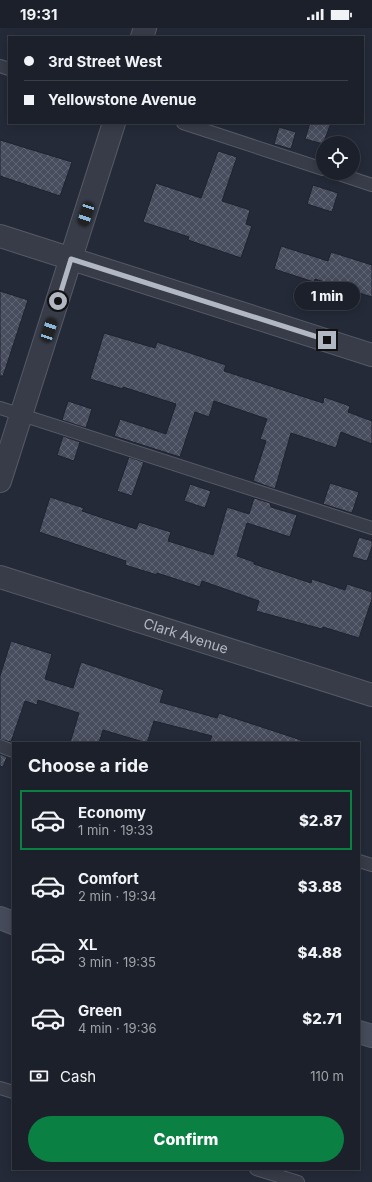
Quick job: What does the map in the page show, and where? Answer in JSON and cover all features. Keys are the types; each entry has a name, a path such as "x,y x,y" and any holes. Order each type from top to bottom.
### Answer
{"street":[{"path":"0,481 114,124"},
{"path":"0,236 372,355"},
{"name":"Clark Avenue","path":"0,578 372,695"},
{"path":"0,918 12,923"},
{"path":"360,1032 372,1036"}],"lane":[{"path":"186,124 316,167"},
{"path":"359,180 372,184"},
{"path":"0,408 372,528"},
{"path":"0,746 12,751"},
{"path":"360,861 372,865"},
{"path":"0,1088 12,1092"},
{"path":"259,1170 298,1182"}],"building":[{"path":"310,124 331,124 326,136 316,136 316,142 305,139"},
{"path":"279,127 296,132 291,149 274,144"},
{"path":"0,140 72,162 60,196 0,176"},
{"path":"218,151 237,157 222,201 250,210 246,224 252,226 241,258 188,240 189,237 143,222 156,183 201,198"},
{"path":"313,185 338,193 332,212 307,204"},
{"path":"281,246 328,261 331,252 372,265 372,297 315,279 314,282 274,269"},
{"path":"0,291 28,300 3,376 0,376"},
{"path":"104,333 155,348 157,342 226,365 224,371 323,403 324,397 350,406 348,412 372,421 372,444 341,432 336,448 291,433 275,489 253,481 266,441 260,439 267,419 214,401 209,417 195,412 180,457 114,436 120,419 166,434 176,404 123,387 123,389 90,379"},
{"path":"68,401 92,409 86,428 62,420"},
{"path":"63,436 80,442 74,461 57,455"},
{"path":"129,457 144,462 132,496 117,491"},
{"path":"330,483 359,492 352,513 323,504"},
{"path":"190,484 211,491 205,508 184,501"},
{"path":"50,497 84,508 82,511 136,529 139,522 171,532 168,541 213,555 227,507 249,514 254,498 270,503 271,507 297,515 290,537 247,523 237,556 254,562 254,564 311,583 312,579 345,590 347,584 372,592 372,599 359,638 323,627 322,629 256,611 259,601 202,581 200,587 157,573 157,575 125,565 126,561 39,532"},
{"path":"359,537 372,541 372,547 367,561 352,557"},
{"path":"11,641 52,654 45,679 73,688 81,662 164,690 160,702 217,718 219,713 301,740 301,742 209,742 212,736 154,721 147,742 103,730 99,742 70,742 79,713 38,700 37,705 25,701 11,742 0,739 0,676"},
{"path":"0,754 7,757 3,767 0,766"}],"route":[{"path":"58,301 71,259 327,340"}]}
